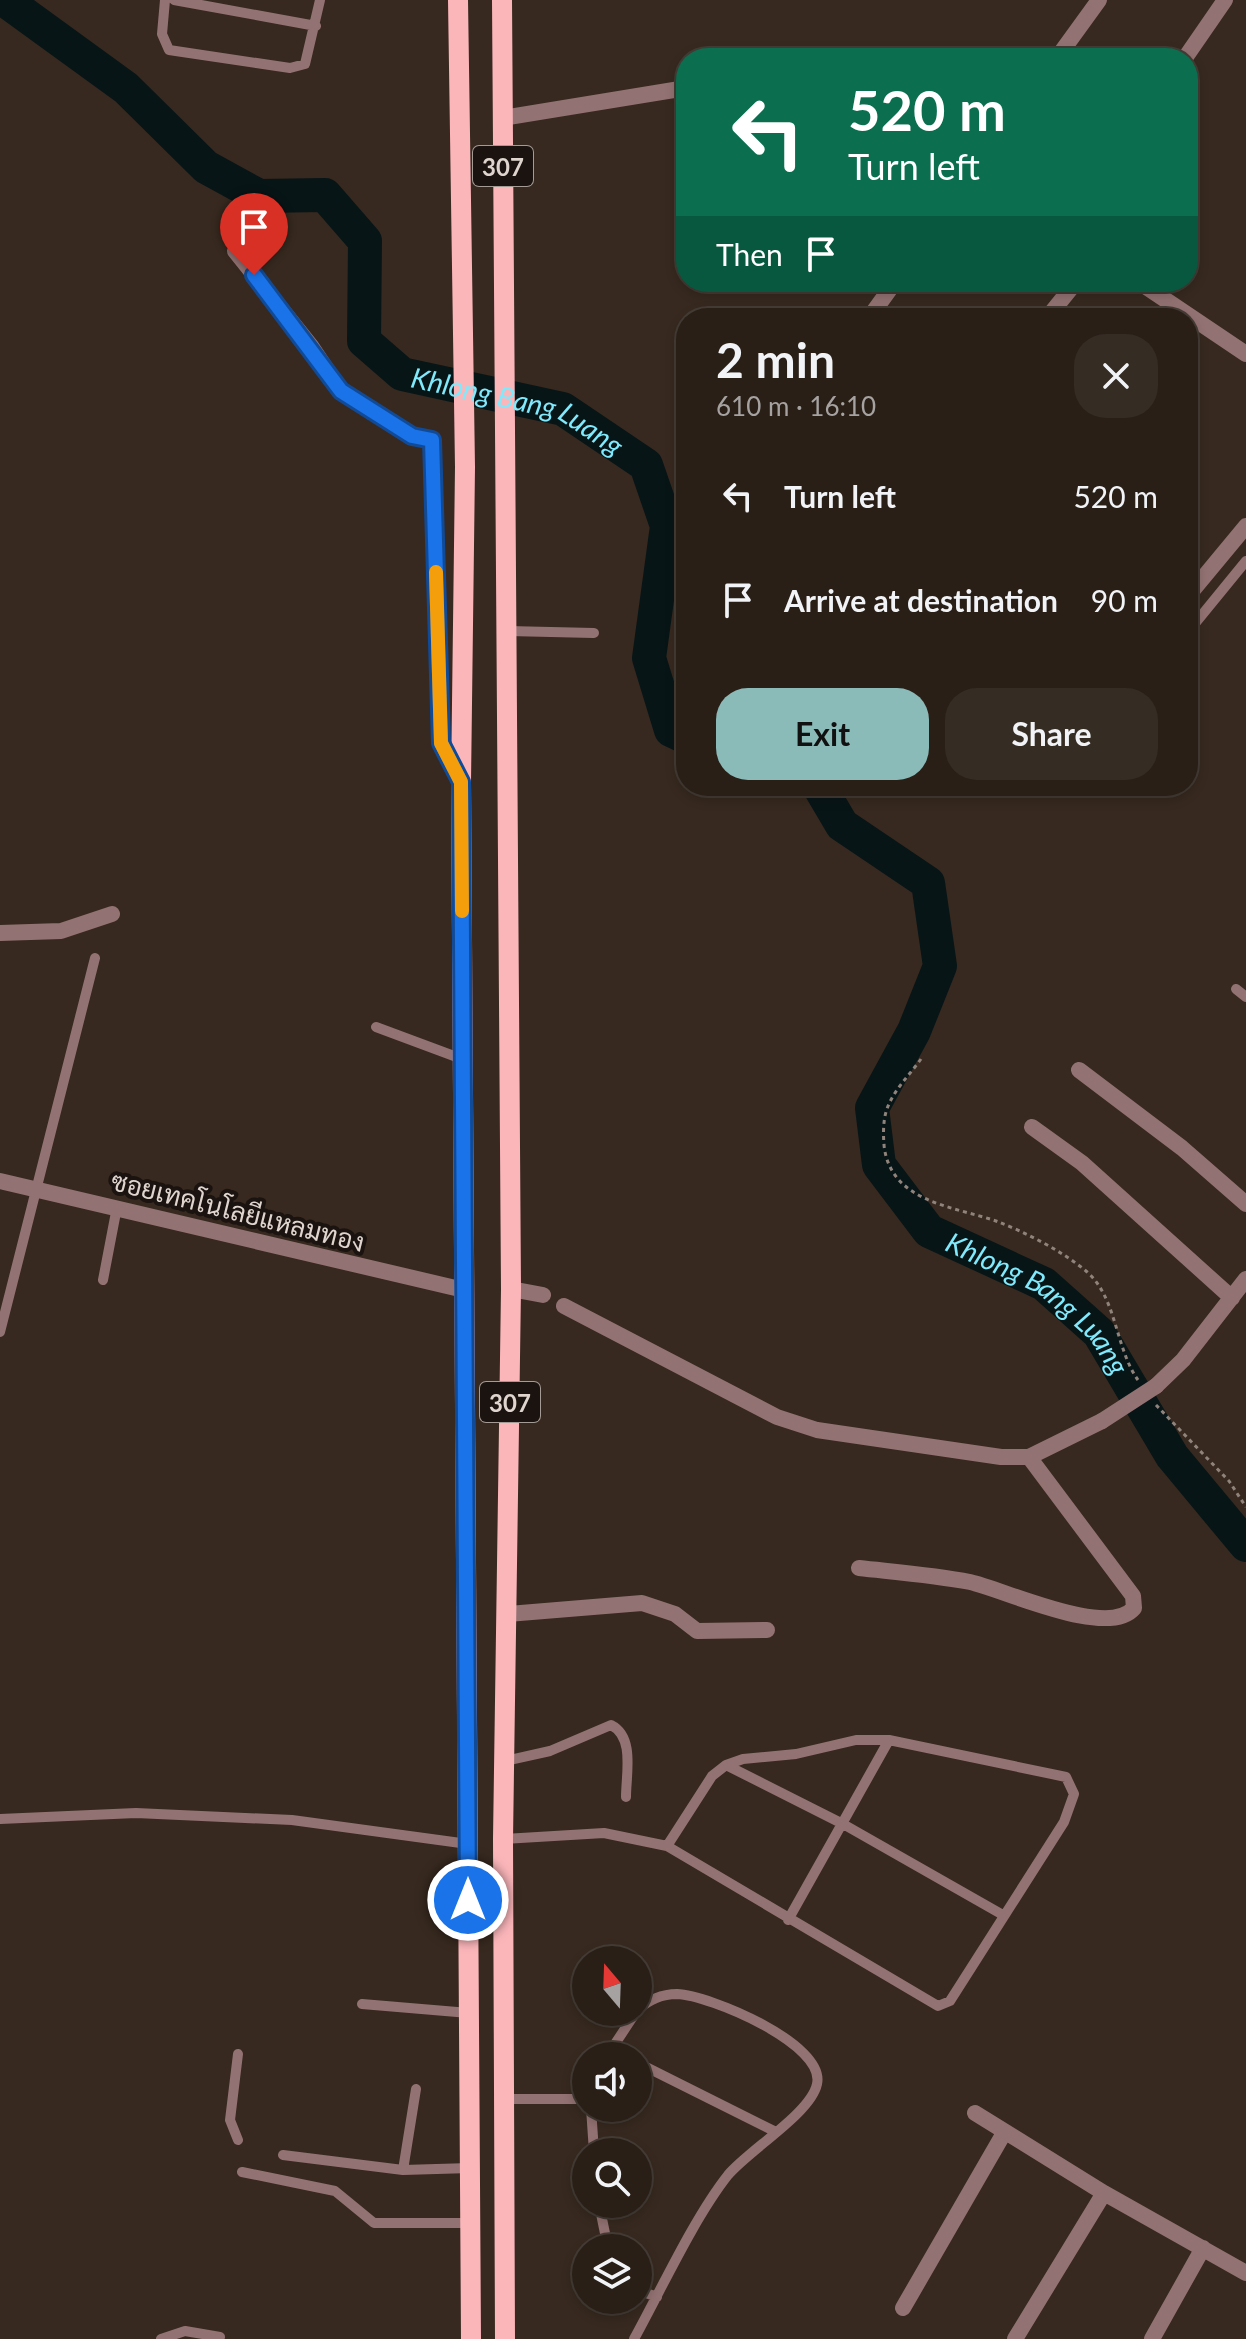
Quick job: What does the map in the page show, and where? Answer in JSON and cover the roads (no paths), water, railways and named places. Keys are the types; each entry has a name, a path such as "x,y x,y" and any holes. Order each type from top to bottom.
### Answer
{"main road":[{"name":"307","path":"458,0 465,467 461,782 471,2339"},
{"name":"307","path":"502,0 511,1289 503,1839 505,2339"},
{"path":"469,2099 505,2099"}],"street":[{"path":"1064,48 1099,0"},
{"path":"1192,48 1225,0"},
{"path":"503,118 676,90"},
{"path":"235,251 311,346 341,391 412,436 432,440"},
{"path":"1055,308 1068,292"},
{"path":"1154,292 1178,308"},
{"path":"1198,322 1246,354"},
{"path":"1198,584 1246,526"},
{"path":"0,933 61,931 112,914"},
{"path":"1079,1070 1182,1148 1246,1204"},
{"path":"1032,1127 1082,1163 1232,1298"},
{"name":"ซอยเทคโนโลยีแหลมทอง","path":"0,1181 464,1290"},
{"path":"564,1306 736,1398 804,1426 955,1451 1029,1457 1102,1421 1151,1388 1183,1360 1246,1279"},
{"path":"511,1289 543,1295"},
{"path":"859,1568 970,1583 1079,1614 1117,1620 1129,1615 1134,1608 1133,1596 1029,1457"},
{"path":"507,1614 642,1603 675,1614 697,1631 767,1630"},
{"path":"975,2113 1104,2193 1246,2273"},
{"path":"903,2308 1004,2133"},
{"path":"1015,2339 1104,2193"},
{"path":"1152,2339 1203,2248"}],"lane":[{"path":"165,0 162,34 169,50 297,68 305,64 320,0"},
{"path":"174,0 316,26"},
{"path":"432,440 441,743 461,782"},
{"path":"1198,620 1246,561"},
{"path":"505,631 594,633"},
{"path":"0,1332 95,958"},
{"path":"1236,989 1246,997"},
{"path":"376,1027 462,1059"},
{"path":"103,1280 117,1207"},
{"path":"505,1761 550,1751 611,1725 624,1736 627,1748 626,1797"},
{"path":"503,1839 604,1833 667,1846 687,1854 788,1920 938,2006 950,2001 1064,1822 1074,1794 1066,1777 889,1740 856,1740 796,1754 743,1759 726,1765 712,1776 667,1846"},
{"path":"788,1920 889,1740"},
{"path":"726,1765 843,1824 1003,1915"},
{"path":"0,1819 136,1813 292,1820 468,1844"},
{"path":"634,2339 728,2175 804,2105 817,2086 816,2069 804,2054 750,2015 680,1994 662,1996 652,2002"},
{"path":"362,2004 469,2013"},
{"path":"238,2054 230,2120 238,2140"},
{"path":"652,2070 774,2131"},
{"path":"403,2170 416,2089"},
{"path":"505,2099 572,2099"},
{"path":"283,2155 403,2170 470,2168"},
{"path":"242,2172 335,2191 374,2223 472,2223"},
{"path":"652,2295 657,2297"},
{"path":"161,2339 185,2331 220,2337"}],"waterway":[{"name":"Khlong Bang Luang","path":"5,0 126,88 206,167 259,196 325,195 365,241 364,341 402,374 563,409 646,465 667,526 649,658 671,730 676,732"},
{"name":"Khlong Bang Luang","path":"825,796 842,825 928,883 940,966 914,1031 872,1108 879,1165 929,1231 1044,1284 1099,1333 1172,1456 1246,1545"}]}
